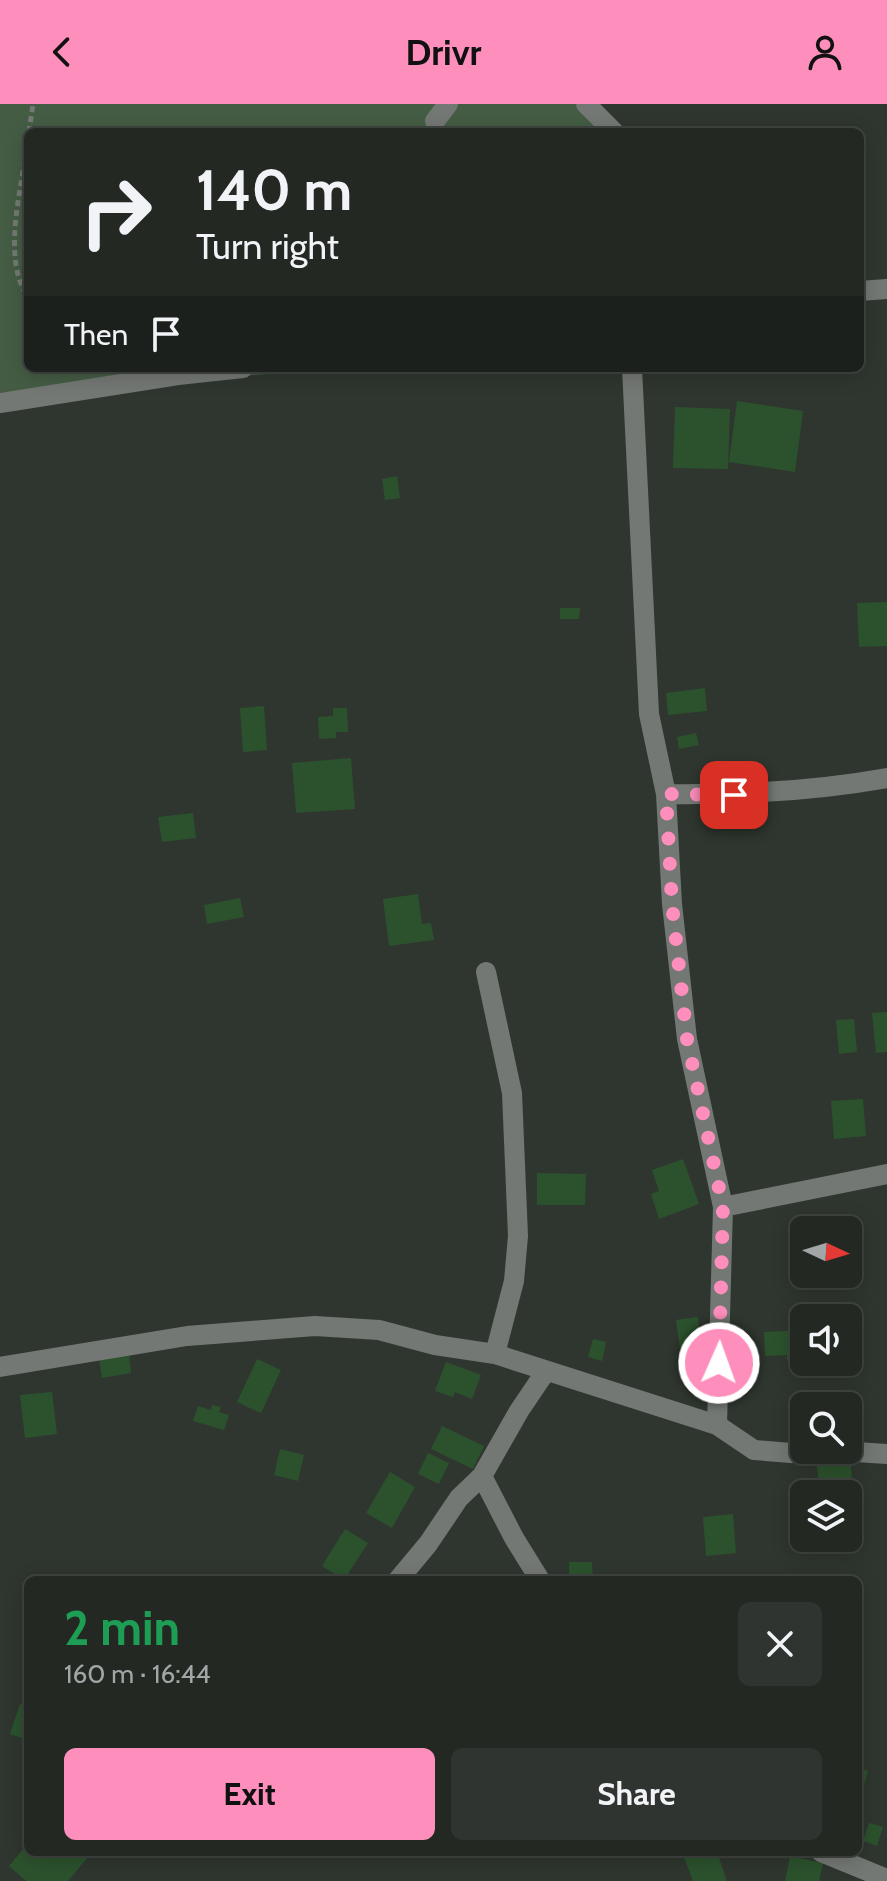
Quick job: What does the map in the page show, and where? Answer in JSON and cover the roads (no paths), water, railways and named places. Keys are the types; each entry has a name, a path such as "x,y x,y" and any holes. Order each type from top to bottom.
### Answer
{"street":[{"path":"435,121 448,104"},
{"path":"586,104 610,128"},
{"path":"864,291 887,289"},
{"path":"0,403 166,372"},
{"path":"632,372 649,714 666,794 672,904 687,1039 723,1207 717,1425"},
{"path":"666,794 734,795 820,788 887,778"},
{"path":"486,972 512,1093 518,1236 514,1281 495,1354"},
{"path":"723,1207 887,1174"},
{"path":"0,1367 187,1336 315,1326 379,1330 435,1345 495,1354 717,1425 754,1450 790,1453"},
{"path":"401,1576 459,1498 482,1476 546,1371"},
{"path":"862,1452 887,1454"},
{"path":"482,1476 538,1576"},
{"path":"831,1856 887,1879"}]}
